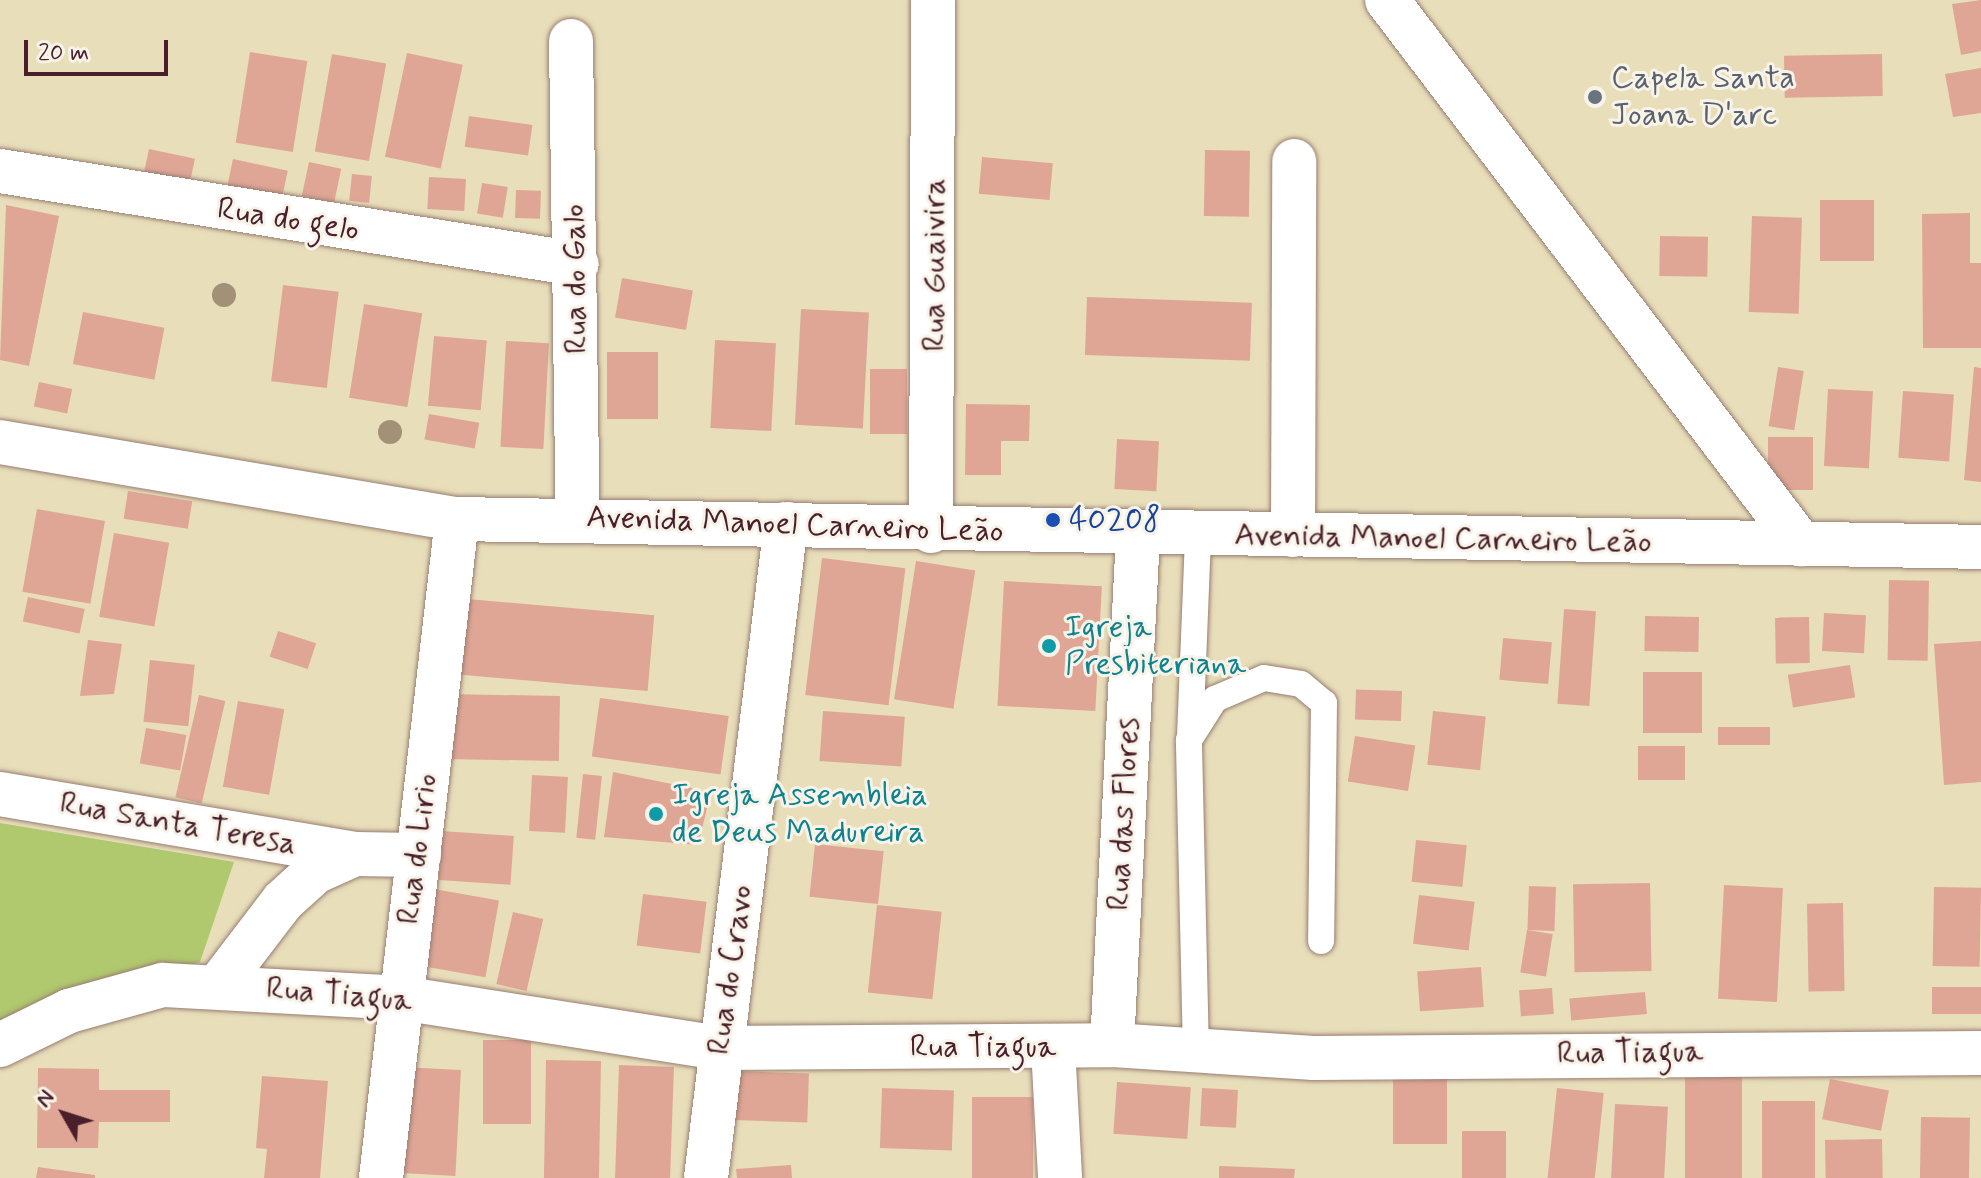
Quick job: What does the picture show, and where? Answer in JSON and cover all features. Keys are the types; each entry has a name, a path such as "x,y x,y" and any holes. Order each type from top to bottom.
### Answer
{"street":[{"name":"Rua Guaivira","path":"931,531 933,0"},
{"path":"1387,0 1801,544"},
{"name":"Rua do Galo","path":"571,41 577,264 578,517"},
{"path":"1293,535 1294,161"},
{"name":"Rua do gelo","path":"0,171 577,264"},
{"name":"Avenida Manoel Carneiro Leão","path":"0,442 457,519 578,517 931,531 1981,547"},
{"name":"Rua do Lirio","path":"381,1178 457,519"},
{"name":"Rua do Cravo","path":"706,1178 786,524"},
{"name":"Rua das Flores","path":"1112,1045 1138,535"},
{"name":"Rua Santa Teresa","path":"0,794 355,854"},
{"path":"218,986 283,901 315,872 355,854 419,855"},
{"name":"Rua Tiagua","path":"0,1045 104,998 163,985 400,998 720,1048 1112,1045 1196,1054 1981,1053"},
{"path":"1053,1047 1060,1178"}],"lane":[{"path":"1196,1054 1189,740 1198,535"},
{"path":"1189,740 1215,699 1264,678 1301,684 1324,703 1321,941"}],"green space":[{"path":"0,823 234,862 200,962 0,1026"}],"building":[{"path":"1981,0 1981,51 1961,55 1952,4"},
{"path":"250,52 307,61 293,152 236,143"},
{"path":"407,53 463,65 441,169 385,157"},
{"path":"332,54 386,64 369,161 315,151"},
{"path":"1882,54 1883,96 1785,98 1784,56"},
{"path":"1981,68 1981,113 1953,117 1945,74"},
{"path":"469,116 532,125 528,156 465,147"},
{"path":"149,149 195,159 190,182 144,172"},
{"path":"1205,150 1250,151 1249,217 1204,216"},
{"path":"982,157 1053,163 1050,200 979,194"},
{"path":"233,159 288,171 282,198 227,186"},
{"path":"309,162 341,169 334,203 302,196"},
{"path":"352,174 372,176 369,203 349,201"},
{"path":"429,177 466,179 464,211 427,209"},
{"path":"482,183 508,187 503,218 477,214"},
{"path":"516,190 541,191 540,219 515,218"},
{"path":"1820,200 1874,200 1874,261 1820,261"},
{"path":"6,205 59,216 29,366 0,360"},
{"path":"1970,213 1970,263 1981,263 1981,348 1923,348 1922,214"},
{"path":"1752,216 1802,218 1799,314 1749,312"},
{"path":"1660,236 1708,237 1707,277 1659,276"},
{"path":"622,278 693,291 686,330 615,317"},
{"path":"283,285 339,292 327,388 271,381"},
{"path":"1087,297 1252,303 1250,361 1085,355"},
{"path":"364,304 422,313 407,407 349,398"},
{"path":"801,309 869,313 863,428 795,425"},
{"path":"83,312 164,328 154,380 73,364"},
{"path":"434,336 487,341 481,410 428,406"},
{"path":"715,340 776,343 771,431 710,428"},
{"path":"506,341 549,343 543,449 500,447"},
{"path":"607,352 658,352 658,419 607,419"},
{"path":"1778,367 1804,371 1794,430 1769,426"},
{"path":"1974,367 1981,368 1981,482 1964,480"},
{"path":"870,369 907,369 907,434 870,434"},
{"path":"39,382 72,389 67,414 34,406"},
{"path":"1828,389 1873,391 1869,468 1824,466"},
{"path":"1903,391 1954,395 1949,461 1898,458"},
{"path":"966,404 1030,405 1029,441 1001,441 1001,475 965,475"},
{"path":"429,414 479,423 475,448 424,440"},
{"path":"1768,437 1813,437 1813,490 1768,490"},
{"path":"1117,439 1159,441 1156,491 1114,489"},
{"path":"128,491 192,501 188,529 124,519"},
{"path":"37,509 105,521 90,604 22,592"},
{"path":"114,533 169,543 154,626 99,617"},
{"path":"822,558 905,568 889,705 805,695"},
{"path":"916,561 975,570 953,709 894,699"},
{"path":"1889,580 1929,581 1928,661 1888,660"},
{"name":"Igreja Presbiteriana","path":"1004,581 1102,586 1095,711 997,706"},
{"path":"28,597 85,609 80,634 23,621"},
{"path":"456,598 654,615 648,691 449,674"},
{"path":"1564,609 1596,611 1589,706 1557,704"},
{"path":"1824,613 1866,615 1864,653 1822,651"},
{"path":"1645,616 1699,617 1698,652 1644,651"},
{"path":"1809,617 1810,663 1776,664 1775,618"},
{"path":"278,631 316,643 308,669 270,657"},
{"path":"1503,638 1552,642 1548,684 1499,680"},
{"path":"88,640 122,644 114,694 80,696"},
{"path":"1981,641 1981,782 1944,785 1934,644"},
{"path":"150,660 195,665 188,726 144,722"},
{"path":"1850,665 1855,698 1793,707 1788,675"},
{"path":"1643,672 1702,672 1702,733 1643,733"},
{"path":"1356,689 1402,691 1401,721 1355,719"},
{"path":"445,694 560,696 559,761 444,759"},
{"path":"199,695 225,701 202,803 175,797"},
{"path":"600,698 729,716 721,775 592,756"},
{"path":"238,701 284,709 269,795 223,787"},
{"path":"823,711 905,717 901,767 820,761"},
{"path":"1433,711 1486,717 1480,770 1427,765"},
{"path":"1718,727 1770,727 1770,745 1718,745"},
{"path":"146,728 186,735 180,771 140,763"},
{"path":"1355,736 1415,746 1408,791 1348,781"},
{"path":"1638,746 1685,746 1685,780 1638,780"},
{"name":"Igreja Assembleia de Deus Madureira","path":"613,772 711,792 698,845 604,837"},
{"path":"583,774 602,776 595,840 576,838"},
{"path":"532,775 568,777 565,833 529,831"},
{"path":"442,831 514,836 510,885 439,880"},
{"path":"1416,840 1467,845 1462,887 1412,882"},
{"path":"815,844 884,851 878,904 809,897"},
{"path":"1650,883 1652,971 1575,972 1573,884"},
{"path":"1724,885 1783,888 1777,1002 1718,999"},
{"path":"1529,886 1556,887 1554,931 1527,930"},
{"path":"1934,887 1981,888 1980,967 1933,966"},
{"path":"434,889 499,900 485,977 420,966"},
{"path":"643,894 707,902 700,953 637,946"},
{"path":"1419,895 1475,902 1469,950 1413,944"},
{"path":"1843,903 1845,991 1809,992 1807,904"},
{"path":"877,905 942,912 932,999 868,993"},
{"path":"513,912 543,919 527,991 496,984"},
{"path":"1527,930 1553,934 1546,977 1520,972"},
{"path":"1481,967 1484,1007 1420,1011 1417,971"},
{"path":"1932,987 1981,987 1981,1014 1932,1014"},
{"path":"1552,988 1554,1014 1521,1016 1519,990"},
{"path":"1645,992 1647,1014 1571,1021 1569,999"},
{"path":"483,1040 531,1040 531,1124 483,1124"},
{"path":"546,1060 601,1061 599,1178 544,1178"},
{"path":"619,1065 674,1067 670,1178 615,1178"},
{"path":"1393,1065 1447,1065 1447,1144 1393,1144"},
{"path":"402,1067 461,1070 455,1176 396,1173"},
{"path":"38,1068 99,1069 99,1090 170,1090 170,1122 99,1122 98,1148 37,1148"},
{"path":"735,1071 809,1074 807,1123 733,1120"},
{"path":"1685,1071 1742,1071 1742,1178 1685,1178"},
{"path":"262,1076 328,1081 320,1178 264,1178 267,1149 256,1148"},
{"path":"1830,1079 1889,1090 1881,1131 1822,1119"},
{"path":"1117,1082 1191,1087 1187,1139 1113,1134"},
{"path":"882,1088 954,1091 952,1150 880,1148"},
{"path":"1202,1088 1238,1090 1236,1128 1200,1126"},
{"path":"1557,1088 1604,1093 1595,1178 1548,1178"},
{"path":"972,1097 1033,1097 1033,1178 972,1178"},
{"path":"1762,1101 1815,1101 1815,1178 1762,1178"},
{"path":"1615,1104 1668,1107 1664,1178 1611,1178"},
{"path":"1921,1117 1970,1118 1969,1178 1920,1178"},
{"path":"1462,1131 1506,1131 1506,1178 1462,1178"},
{"path":"1882,1139 1883,1178 1826,1178 1825,1140"},
{"path":"791,1165 792,1178 737,1178 736,1169"},
{"path":"1219,1166 1295,1169 1294,1178 1219,1178"},
{"path":"38,1167 95,1175 95,1178 36,1178"}],"place":[{"name":"Capela Santa Joana D'arc","path":"1595,97"},
{"name":"40208","path":"1053,520"},
{"name":"Igreja Presbiteriana","path":"1049,646"},
{"name":"Igreja Assembleia de Deus Madureira","path":"656,814"}]}
